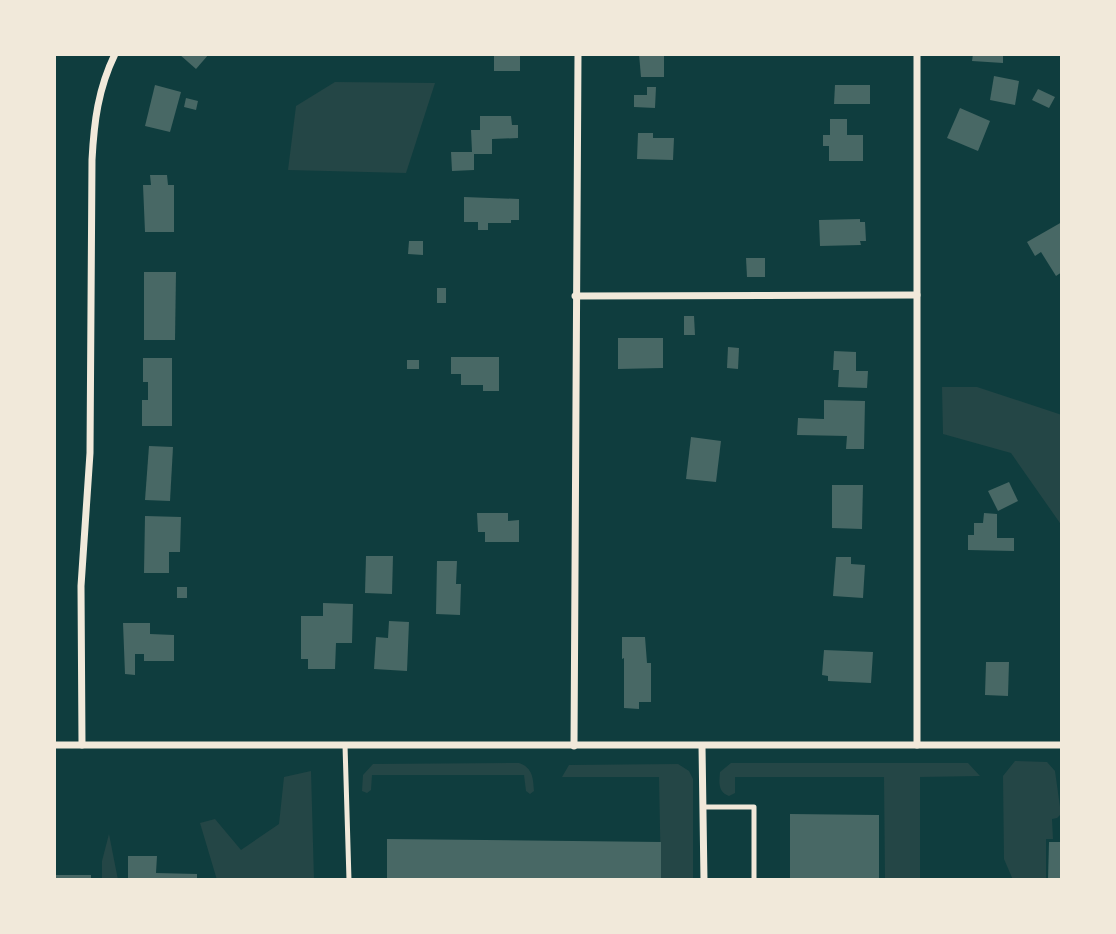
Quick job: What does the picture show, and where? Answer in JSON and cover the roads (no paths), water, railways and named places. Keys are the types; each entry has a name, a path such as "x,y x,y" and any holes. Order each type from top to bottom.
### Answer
{"street":[{"path":"82,745 80,596 90,453 92,160 95,115 108,68 115,54"},
{"path":"574,746 578,54"},
{"path":"917,54 917,745"},
{"path":"575,296 917,295"},
{"path":"54,745 1062,745"},
{"path":"702,746 704,880"}],"lane":[{"path":"345,745 349,880"},
{"path":"703,807 754,807 754,880"}]}
